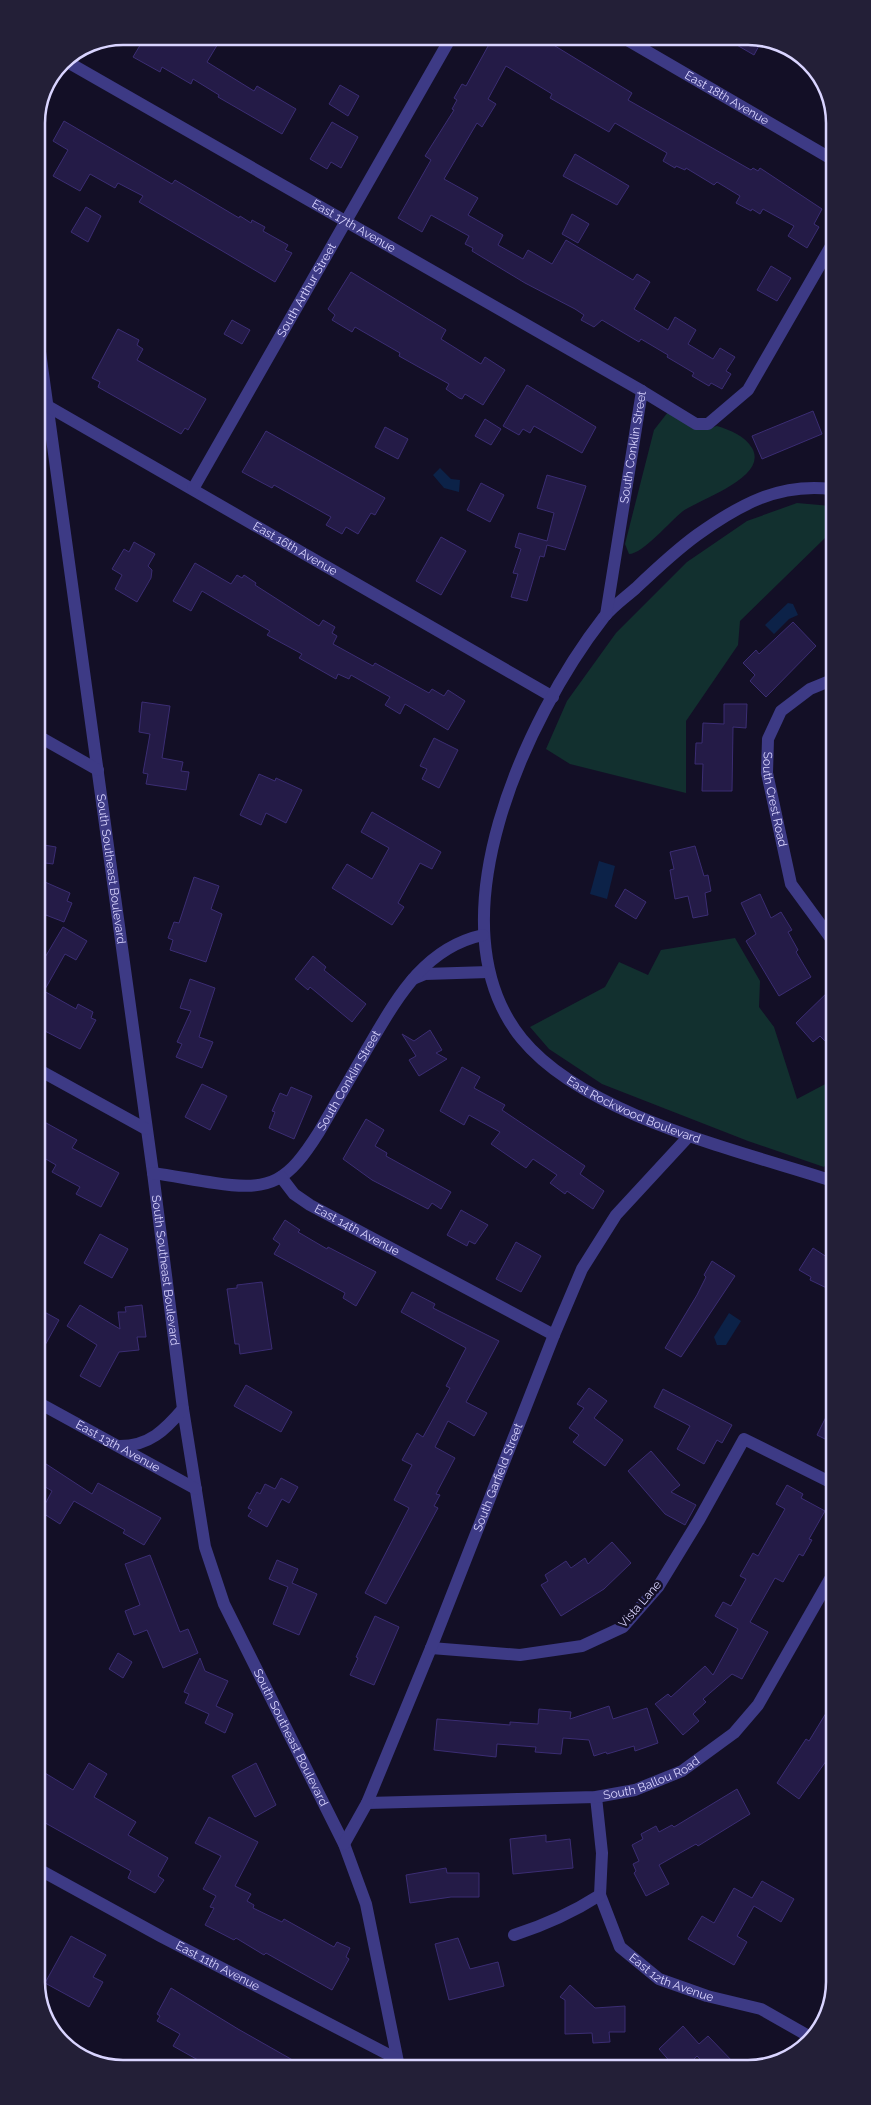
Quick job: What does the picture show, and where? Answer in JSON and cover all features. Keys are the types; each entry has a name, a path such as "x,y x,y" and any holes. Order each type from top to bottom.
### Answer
{"street":[{"name":"South Arthur Street","path":"193,489 447,45"},
{"name":"East 18th Avenue","path":"636,45 826,156"},
{"name":"East 17th Avenue","path":"72,65 642,391"},
{"name":"South Conklin Street","path":"606,615 642,391 696,424 708,424 741,398 748,390 826,255"},
{"name":"East 16th Avenue","path":"45,405 553,697"},
{"name":"South Southeast Boulevard","path":"45,423 98,770 204,1547 224,1604 344,1844 366,1904 397,2060"},
{"path":"606,615 678,550 721,519 762,496 811,487 826,488"},
{"name":"East Rockwood Boulevard","path":"606,615 575,658 553,697 523,756 502,817 486,883 483,935 489,972 510,1022 530,1048 545,1062 598,1096 638,1116 689,1136 826,1179"},
{"name":"South Crest Road","path":"826,682 810,689 781,712 768,739 767,773 792,884 826,932"},
{"path":"45,740 98,770"},
{"name":"South Conklin Street","path":"281,1177 299,1161 312,1144 397,998 410,980 439,955 466,940 483,935"},
{"path":"410,980 425,974 489,972"},
{"path":"45,1073 146,1129"},
{"name":"South Garfield Street","path":"344,1844 367,1803 431,1648 554,1335 582,1270 616,1215 689,1136"},
{"path":"153,1173 243,1187 260,1186 281,1177"},
{"name":"East 14th Avenue","path":"281,1177 294,1194 310,1205 554,1335"},
{"name":"East 13th Avenue","path":"45,1406 196,1489"},
{"path":"117,1446 134,1446 150,1440 167,1428 184,1409"},
{"name":"Vista Lane","path":"431,1648 520,1655 582,1646 623,1627 658,1587 699,1520 744,1439 826,1480"},
{"name":"South Ballou Road","path":"367,1803 596,1797 635,1790 682,1772 734,1733 766,1691 826,1586"},
{"name":"East 12th Avenue","path":"596,1797 602,1853 600,1895 620,1947 659,1979 707,1996 761,2009 805,2034"},
{"name":"East 11th Avenue","path":"45,1873 392,2060"},
{"path":"514,1935 575,1912 600,1895"}],"green space":[{"path":"668,412 703,430 717,426 737,434 752,448 755,459 751,468 742,478 683,511 642,549 629,554 625,544 654,430"},
{"path":"797,503 826,506 826,538 740,621 738,645 686,721 686,793 570,764 546,749 567,701 616,633 687,562 747,521"},
{"path":"735,938 760,981 759,1007 774,1027 797,1099 826,1084 826,1164 824,1167 748,1141 602,1084 549,1049 530,1027 605,987 619,962 648,975 661,950"}],"water":[{"path":"440,468 451,479 460,480 459,492 444,488 433,475"},
{"path":"788,603 793,604 798,615 789,619 774,634 765,625"},
{"path":"599,861 615,866 607,899 590,894"},
{"path":"729,1313 741,1321 726,1345 717,1345 714,1337"}],"building":[{"path":"140,45 217,45 207,62 254,91 257,86 296,109 282,134 218,97 219,95 193,79 191,84 162,67 160,72 133,57"},
{"path":"489,45 553,45 632,93 628,100 751,170 753,168 758,171 760,168 822,209 814,224 819,227 807,248 788,236 794,226 763,209 760,214 736,203 740,196 717,182 714,185 686,168 685,170 676,166 675,168 663,161 667,153 615,123 609,132 550,98 552,94 506,66 488,99 496,104 482,127 477,123 444,179 478,198 468,215 503,235 498,245 523,259 528,250 552,264 566,240 633,280 637,274 650,282 634,309 668,330 675,317 696,330 688,344 713,359 720,348 735,357 726,371 731,374 722,389 711,383 709,386 692,376 694,373 641,339 639,342 602,320 594,327 581,320 584,315 575,309 525,283 472,251 473,248 465,244 469,236 431,215 422,232 398,218 431,160 425,156 454,110 452,109 457,100 454,98 462,84 466,86"},
{"path":"737,45 759,46 754,55"},
{"path":"340,85 359,96 348,116 329,104"},
{"path":"64,121 172,184 175,180 239,218 240,216 251,223 252,220 265,227 263,231 288,245 285,250 292,253 275,282 139,202 143,196 118,183 115,188 90,174 80,191 53,176 68,150 53,141"},
{"path":"332,122 358,137 341,168 331,162 327,169 310,159"},
{"path":"575,154 629,186 617,205 563,176"},
{"path":"86,207 101,216 88,242 71,232"},
{"path":"572,214 589,224 578,243 562,234"},
{"path":"771,266 791,278 777,301 757,290"},
{"path":"351,272 446,330 441,339 481,364 485,357 505,370 483,405 465,394 462,399 459,398 446,389 449,384 399,356 400,353 355,327 352,332 332,320 335,315 328,309"},
{"path":"232,320 250,330 242,344 224,334"},
{"path":"118,329 139,340 137,345 143,349 137,360 206,399 188,430 185,428 181,434 98,387 100,382 92,378"},
{"path":"527,385 596,427 582,453 534,426 530,433 523,429 519,435 503,426"},
{"path":"813,411 822,434 762,459 752,436"},
{"path":"485,419 501,429 491,445 475,436"},
{"path":"385,427 408,439 398,459 375,447"},
{"path":"266,431 385,498 375,515 371,513 358,534 346,527 342,534 326,525 331,517 274,485 272,488 242,472"},
{"path":"547,475 586,486 565,550 547,545 544,557 540,556 527,601 511,597 518,574 513,573 521,549 515,547 519,533 547,541 554,513 537,508"},
{"path":"481,483 504,495 490,522 467,510"},
{"path":"441,537 466,551 441,595 416,581"},
{"path":"134,542 155,554 148,566 152,570 151,578 137,602 115,589 122,575 112,569 124,549 129,552"},
{"path":"195,563 231,584 237,575 242,578 244,575 256,583 255,585 319,626 323,620 335,627 332,633 337,636 333,644 373,666 375,663 429,693 432,689 444,696 448,690 465,701 448,730 405,704 400,714 385,705 390,697 351,675 349,679 338,674 336,679 299,658 302,654 267,635 270,631 202,591 191,611 173,601"},
{"path":"793,622 816,646 766,697 750,681 755,675 743,663 756,650 759,654"},
{"path":"142,702 170,706 162,758 183,762 181,771 189,772 186,790 146,784 148,774 143,773 150,734 139,732"},
{"path":"724,704 747,704 746,728 733,727 732,791 702,791 703,764 695,764 696,743 702,743 703,723 724,724"},
{"path":"434,738 458,750 439,788 422,779 427,769 420,766"},
{"path":"259,774 275,781 276,778 302,790 286,823 266,813 261,825 240,815"},
{"path":"372,812 441,852 432,869 420,863 398,903 404,907 392,925 332,888 347,864 372,879 389,848 361,832"},
{"path":"45,845 56,847 53,864 45,863"},
{"path":"695,846 704,876 708,875 711,891 705,893 708,915 693,918 688,896 675,899 670,870 674,869 670,852"},
{"path":"194,877 219,886 211,909 222,914 206,962 170,950 173,940 168,938 174,922 179,923"},
{"path":"45,882 70,893 67,901 72,903 64,922 45,915"},
{"path":"625,889 646,902 636,919 615,906"},
{"path":"760,894 771,918 781,912 792,930 788,932 798,950 796,952 811,977 779,996 746,941 756,934 741,903"},
{"path":"63,927 87,941 76,960 65,954 45,989 45,957"},
{"path":"313,956 326,967 324,970 366,1004 352,1022 310,987 308,990 295,979"},
{"path":"190,979 215,988 199,1037 213,1042 202,1068 176,1057 182,1044 177,1042 191,1011 180,1008"},
{"path":"45,992 76,1009 78,1004 93,1012 91,1018 96,1020 80,1049 45,1031"},
{"path":"826,994 826,1042 820,1036 813,1042 796,1023"},
{"path":"430,1030 442,1050 436,1053 447,1059 419,1076 409,1060 416,1056 402,1034 414,1041"},
{"path":"462,1067 480,1077 474,1088 505,1105 502,1110 585,1166 580,1174 604,1191 593,1209 567,1191 565,1194 550,1183 557,1175 533,1159 526,1168 491,1144 500,1132 469,1115 464,1125 440,1111"},
{"path":"202,1084 227,1096 210,1130 185,1117"},
{"path":"291,1087 312,1096 294,1139 269,1128 275,1112 272,1111 280,1093 287,1096"},
{"path":"366,1119 384,1130 375,1146 387,1153 386,1156 451,1192 441,1209 432,1203 428,1209 372,1180 343,1159"},
{"path":"45,1122 77,1140 72,1148 119,1173 101,1207 76,1194 80,1187 52,1172 56,1165 45,1159"},
{"path":"461,1210 488,1225 475,1244 469,1241 467,1246 447,1235"},
{"path":"285,1220 300,1230 298,1232 327,1249 328,1247 376,1272 356,1306 343,1298 345,1293 274,1254 280,1244 273,1239"},
{"path":"100,1234 128,1249 112,1278 84,1263"},
{"path":"516,1242 541,1256 521,1292 496,1279"},
{"path":"813,1248 826,1256 826,1288 810,1280 811,1277 799,1270"},
{"path":"712,1261 735,1276 681,1357 665,1348 697,1295 706,1277 704,1275"},
{"path":"262,1282 272,1349 240,1354 239,1344 235,1344 227,1289 237,1288 237,1285"},
{"path":"412,1292 435,1304 433,1308 499,1341 466,1402 487,1413 474,1436 448,1421 435,1447 455,1458 436,1494 440,1495 434,1506 438,1508 386,1604 365,1593 409,1508 394,1500 412,1465 402,1460 417,1433 423,1437 450,1388 446,1386 466,1348 401,1312"},
{"path":"80,1305 120,1329 118,1312 126,1312 125,1307 142,1305 146,1337 137,1337 139,1350 119,1352 100,1387 80,1376 97,1345 67,1326"},
{"path":"45,1312 59,1320 45,1345"},
{"path":"246,1385 292,1412 281,1432 234,1406"},
{"path":"589,1388 607,1401 594,1418 623,1440 605,1466 573,1442 579,1435 569,1428 584,1408 577,1404"},
{"path":"663,1389 732,1425 722,1443 717,1440 704,1464 677,1449 690,1426 654,1407"},
{"path":"826,1417 826,1440 817,1435"},
{"path":"651,1451 680,1485 671,1492 696,1505 685,1525 665,1514 628,1471"},
{"path":"45,1463 92,1494 98,1483 161,1518 144,1545 123,1533 125,1530 74,1501 60,1524 45,1515 45,1504 52,1491 45,1487"},
{"path":"281,1478 298,1487 289,1503 282,1499 267,1527 248,1516 252,1510 248,1508 257,1492 260,1494 265,1484 275,1489"},
{"path":"787,1485 803,1494 801,1498 825,1511 809,1539 812,1540 803,1556 799,1554 783,1582 775,1578 750,1622 768,1632 742,1679 732,1674 703,1699 706,1702 693,1714 699,1721 683,1735 655,1704 668,1694 671,1697 705,1666 713,1675 738,1629 715,1616 723,1602 731,1606 746,1579 740,1576 753,1553 758,1556 785,1509 776,1504"},
{"path":"612,1542 631,1563 604,1589 561,1616 541,1585 548,1581 545,1575 566,1561 571,1568 585,1558 588,1564"},
{"path":"150,1555 180,1632 188,1629 198,1653 163,1668 147,1630 134,1635 125,1611 140,1605 125,1564"},
{"path":"277,1560 298,1569 292,1583 317,1594 299,1635 273,1624 288,1587 269,1579"},
{"path":"375,1616 399,1627 374,1685 350,1675"},
{"path":"118,1653 132,1662 123,1678 109,1669"},
{"path":"200,1658 205,1671 228,1681 216,1706 233,1714 225,1733 205,1723 209,1714 185,1703 189,1694 184,1692"},
{"path":"609,1706 613,1719 647,1708 658,1743 635,1751 634,1746 594,1756 589,1740 563,1738 561,1754 535,1752 536,1747 497,1744 496,1757 434,1750 437,1719 510,1725 510,1722 538,1724 539,1709 571,1712 570,1719"},
{"path":"826,1713 826,1761 799,1799 777,1783 806,1739 809,1741"},
{"path":"89,1763 107,1774 94,1797 136,1822 128,1835 168,1858 158,1876 164,1880 155,1893 128,1878 131,1871 45,1823 45,1773 73,1790"},
{"path":"256,1763 276,1805 255,1817 232,1776"},
{"path":"737,1789 750,1814 698,1846 696,1844 659,1865 669,1884 646,1896 634,1873 636,1871 633,1864 639,1861 632,1845 643,1839 641,1834 656,1826 659,1832 672,1825 674,1827"},
{"path":"209,1817 258,1842 235,1886 251,1894 247,1901 254,1905 253,1908 282,1922 284,1919 334,1947 337,1942 350,1948 346,1957 349,1959 332,1990 266,1953 264,1955 236,1938 234,1940 205,1925 214,1908 210,1907 216,1896 203,1889 221,1856 195,1843"},
{"path":"546,1835 546,1842 570,1839 573,1868 513,1874 510,1839"},
{"path":"446,1868 447,1873 479,1873 479,1897 451,1897 410,1903 406,1875"},
{"path":"762,1881 794,1899 781,1922 754,1906 737,1936 747,1942 734,1965 688,1939 702,1916 714,1923 734,1888 752,1898"},
{"path":"71,1936 106,1955 93,1977 103,1982 89,2007 45,1983"},
{"path":"458,1938 470,1969 498,1962 504,1986 449,2000 435,1944"},
{"path":"570,1985 595,2008 625,2006 625,2032 609,2032 610,2042 593,2043 592,2033 565,2034 565,2000 560,1997"},
{"path":"171,1988 293,2060 198,2060 173,2046 180,2034 157,2021 160,2016 157,2014"},
{"path":"683,2026 699,2044 708,2036 731,2060 701,2060 697,2056 693,2060 669,2060 659,2049"}]}
